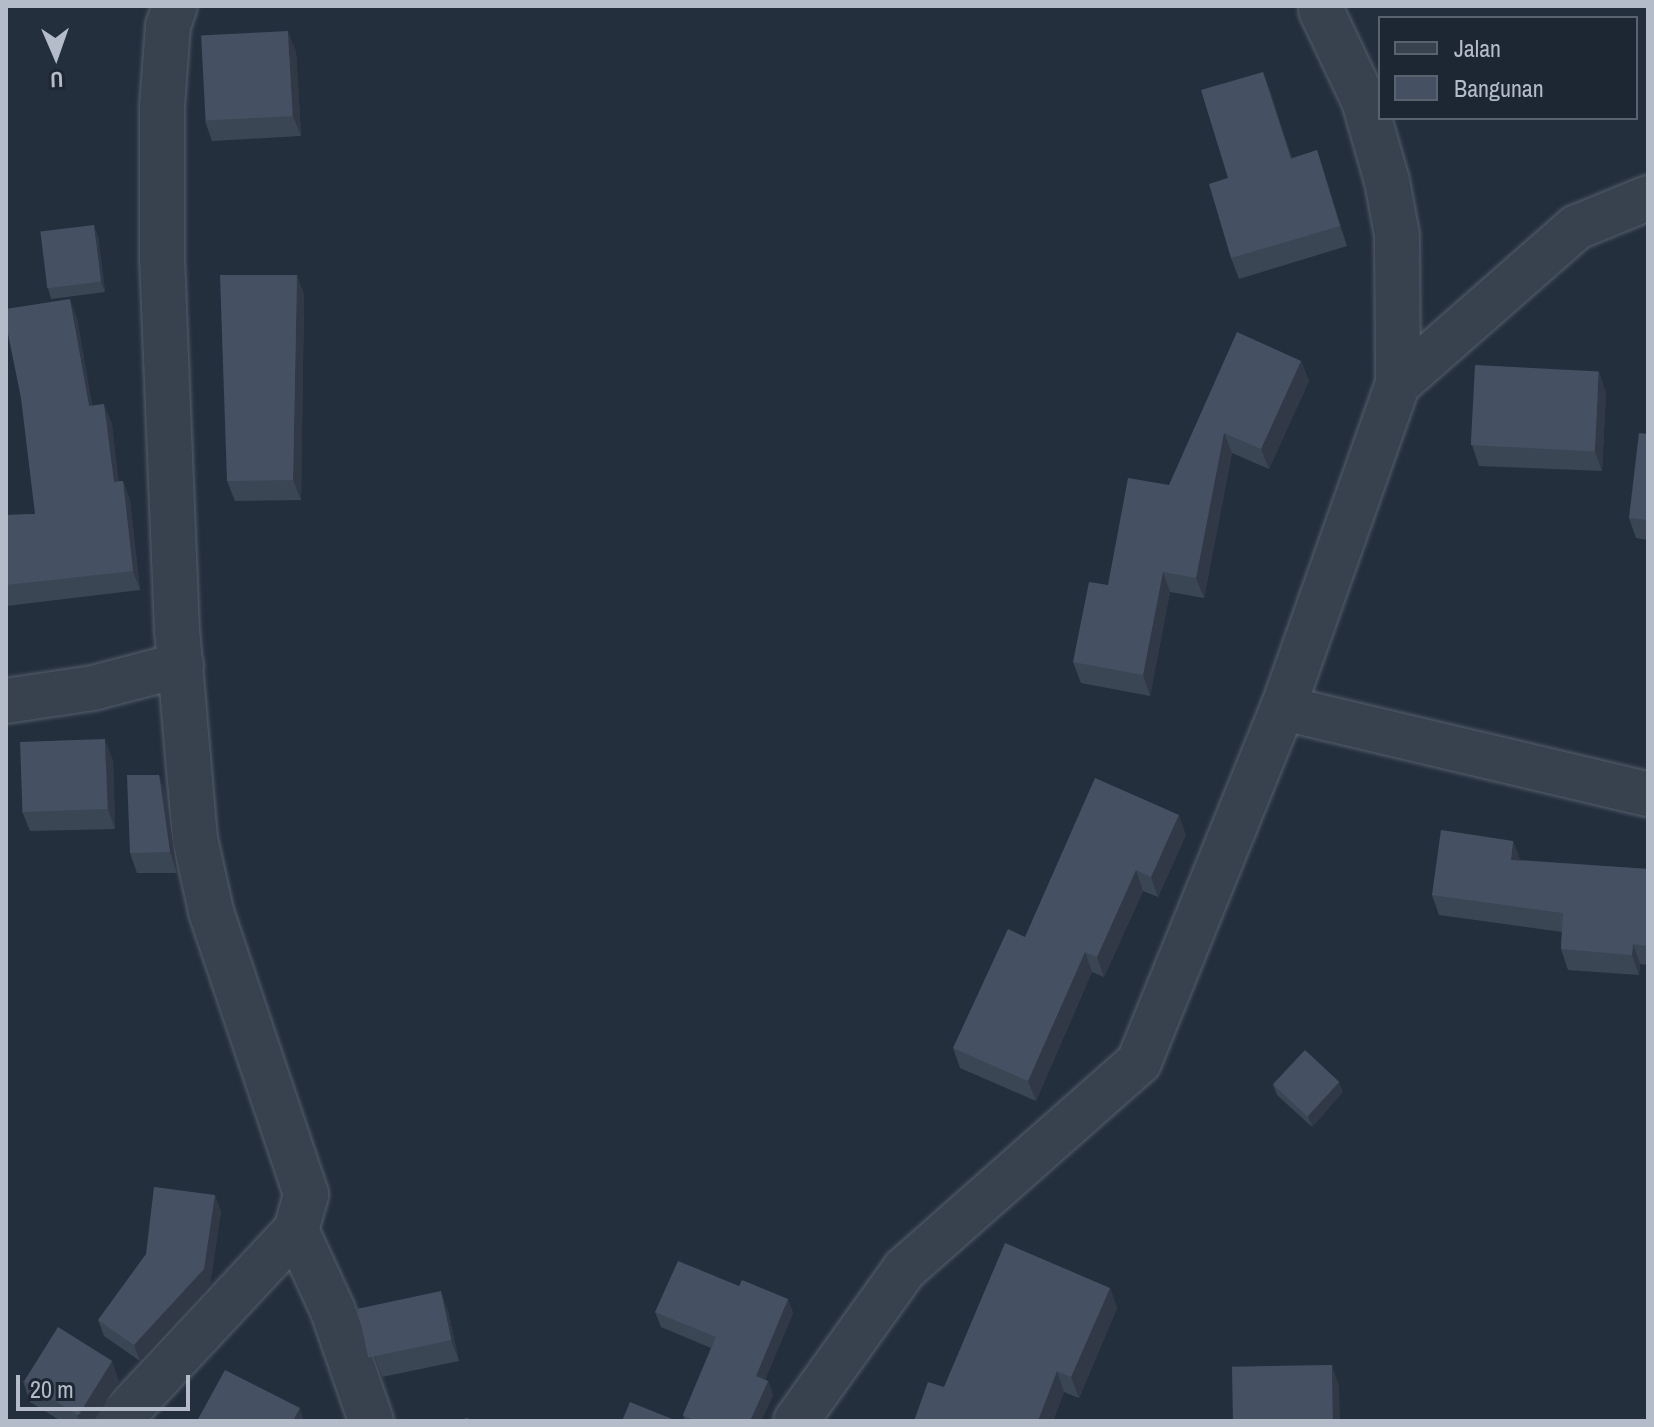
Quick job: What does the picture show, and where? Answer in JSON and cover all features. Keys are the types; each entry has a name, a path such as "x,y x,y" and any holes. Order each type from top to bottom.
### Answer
{"street":[{"path":"118,1421 296,1230 305,1212 302,1173 211,911 195,839 181,665 162,258 162,107 168,26 175,6"},
{"path":"796,1421 905,1269 1139,1062 1283,708 1398,384 1397,235 1387,181 1364,101 1321,10"},
{"path":"1398,384 1577,227 1648,198"},
{"path":"6,701 93,688 181,665"},
{"path":"1283,708 1648,794"},
{"path":"296,1230 333,1311 371,1421"}],"building":[{"path":"288,31 292,116 206,120 201,36"},
{"path":"1263,72 1291,159 1317,150 1340,226 1231,258 1209,184 1228,178 1201,90"},
{"path":"94,225 101,282 47,288 40,232"},
{"path":"220,275 297,275 293,480 227,481"},
{"path":"70,299 89,406 104,404 114,482 123,481 133,571 6,585 6,515 35,514 6,309"},
{"path":"1237,332 1301,361 1261,449 1224,433 1196,578 1163,572 1143,675 1073,662 1089,582 1108,585 1128,478 1169,485"},
{"path":"1475,365 1599,371 1595,451 1471,445"},
{"path":"1639,433 1648,434 1648,520 1629,518"},
{"path":"105,739 107,809 22,812 20,742"},
{"path":"127,775 159,775 170,852 130,853"},
{"path":"1095,778 1179,815 1151,877 1136,870 1097,957 1085,952 1028,1081 953,1048 1008,929 1025,937"},
{"path":"1441,830 1513,841 1511,860 1648,869 1648,946 1633,944 1632,955 1561,949 1563,913 1432,895"},
{"path":"1305,1050 1339,1082 1307,1116 1273,1084"},
{"path":"154,1187 215,1195 204,1269 134,1345 98,1320 146,1254"},
{"path":"1005,1243 1110,1288 1071,1377 1057,1371 1038,1421 914,1421 928,1382 944,1387"},
{"path":"678,1261 739,1286 742,1280 788,1299 756,1376 768,1381 750,1421 696,1421 683,1415 716,1337 655,1312"},
{"path":"441,1291 451,1340 368,1358 358,1309"},
{"path":"58,1327 112,1361 78,1415 24,1381"},
{"path":"1332,1365 1333,1421 1233,1421 1232,1367"},
{"path":"225,1370 300,1408 293,1421 197,1421"},
{"path":"630,1402 677,1421 622,1421"}]}
